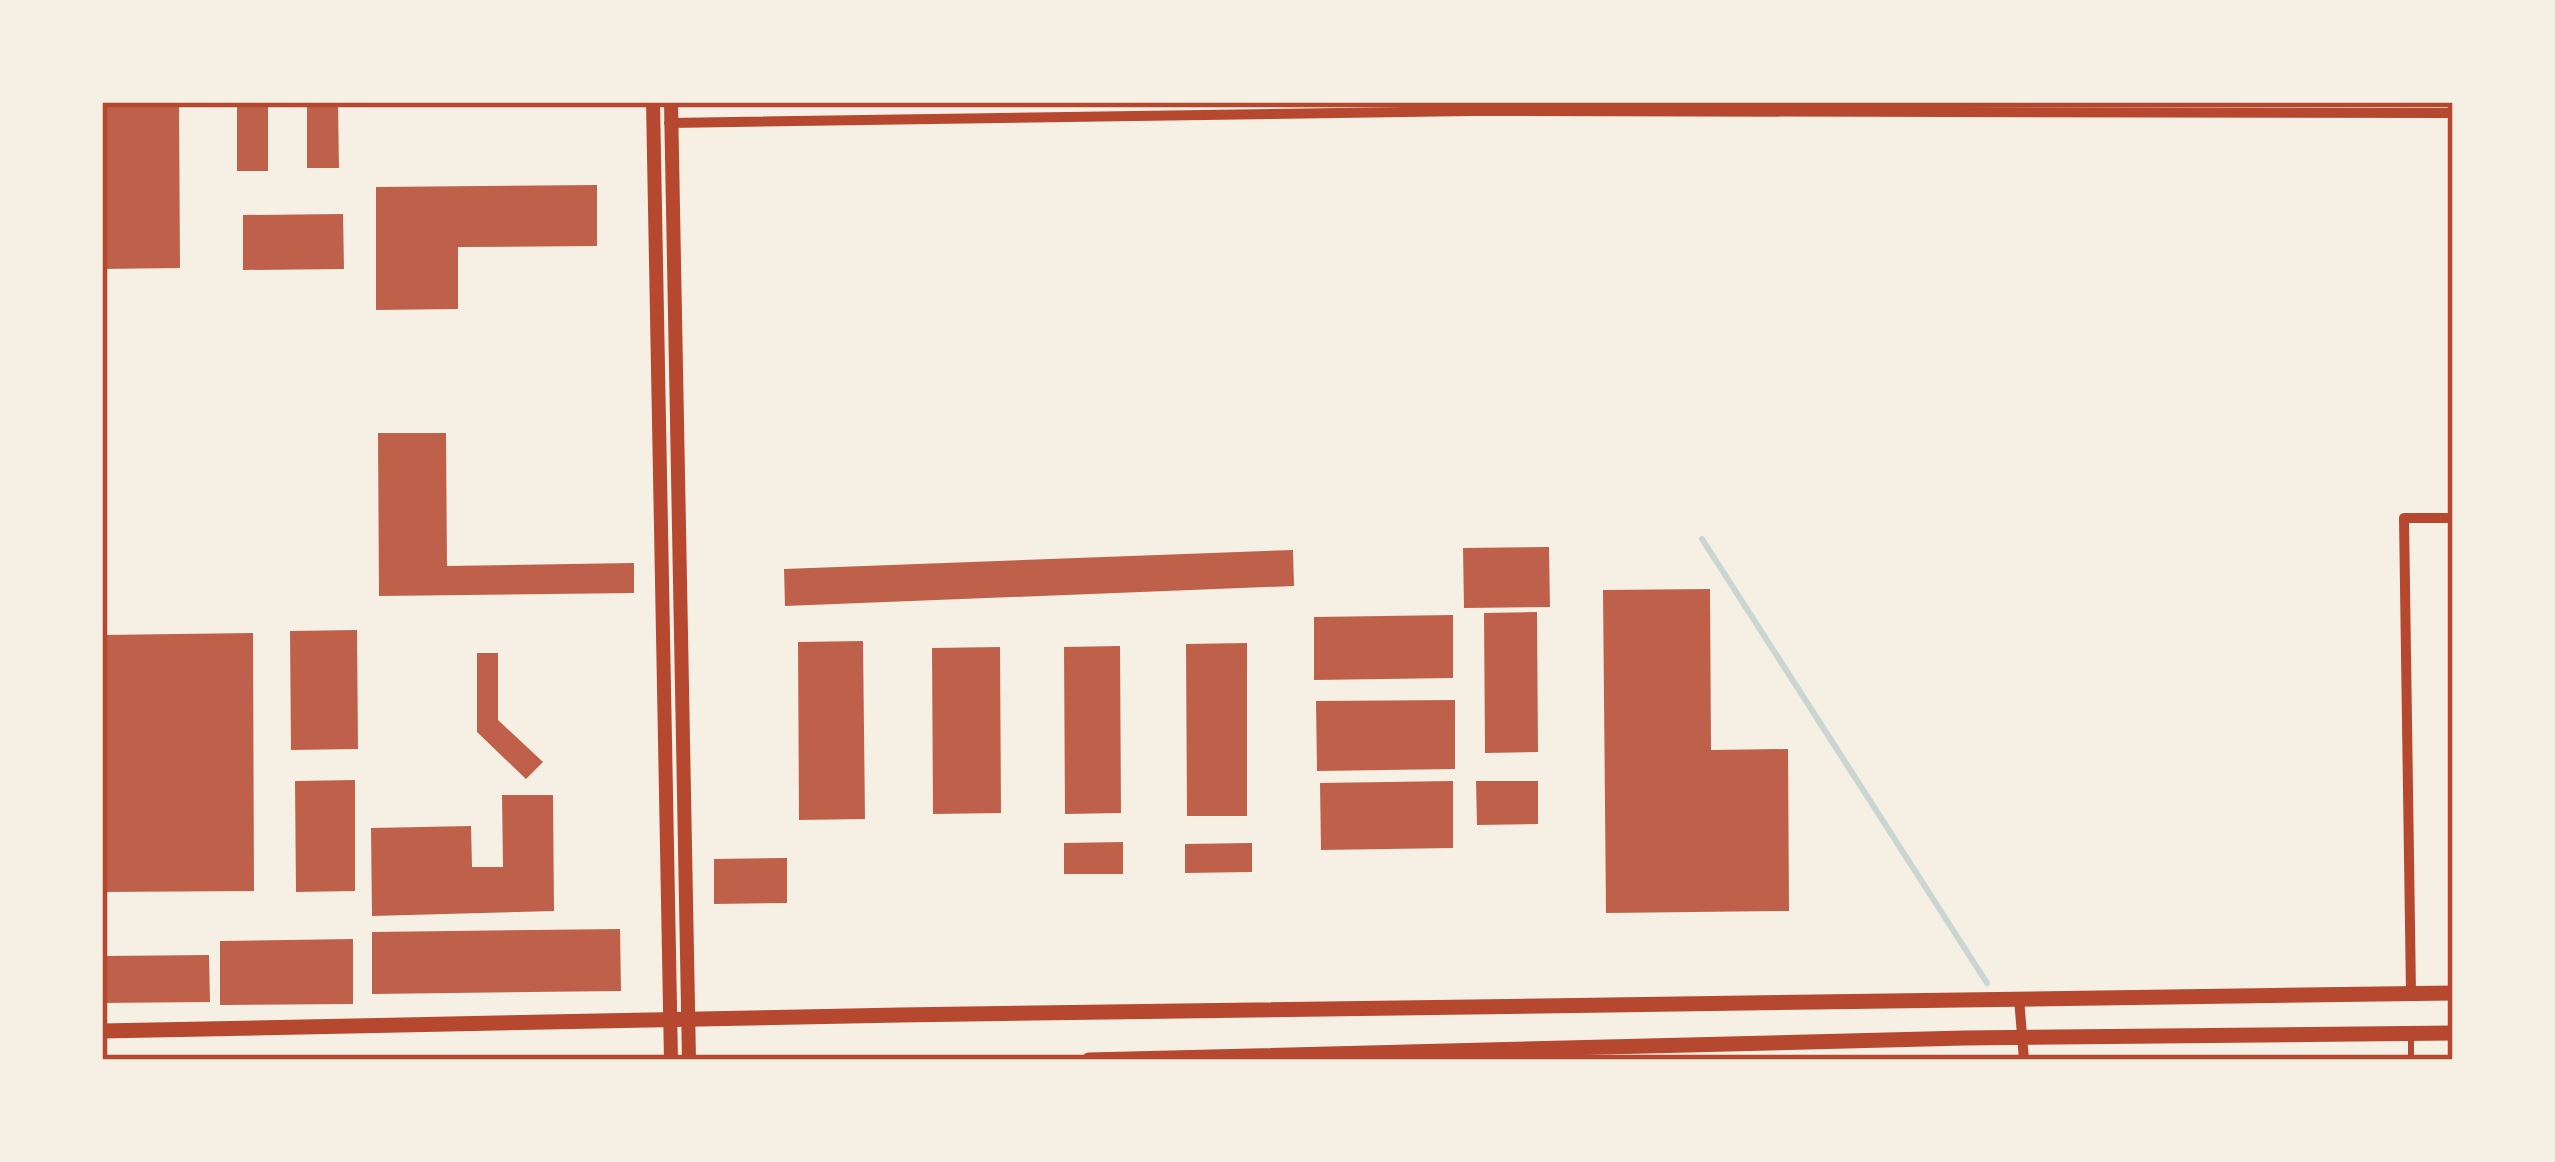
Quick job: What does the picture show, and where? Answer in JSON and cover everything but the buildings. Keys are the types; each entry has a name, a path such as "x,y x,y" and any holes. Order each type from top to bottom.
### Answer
{"main road":[{"path":"102,1031 2453,993"},
{"path":"1088,1060 2453,1033"}],"street":[{"path":"653,102 671,1060"},
{"path":"671,102 689,1060"},
{"path":"653,124 1472,110 2453,113"},
{"path":"2411,993 2404,518 2453,518"},
{"path":"2019,998 2024,1060"}],"lane":[{"path":"2410,1034 2411,1060"}],"waterway":[{"path":"1702,539 1987,983"}]}
